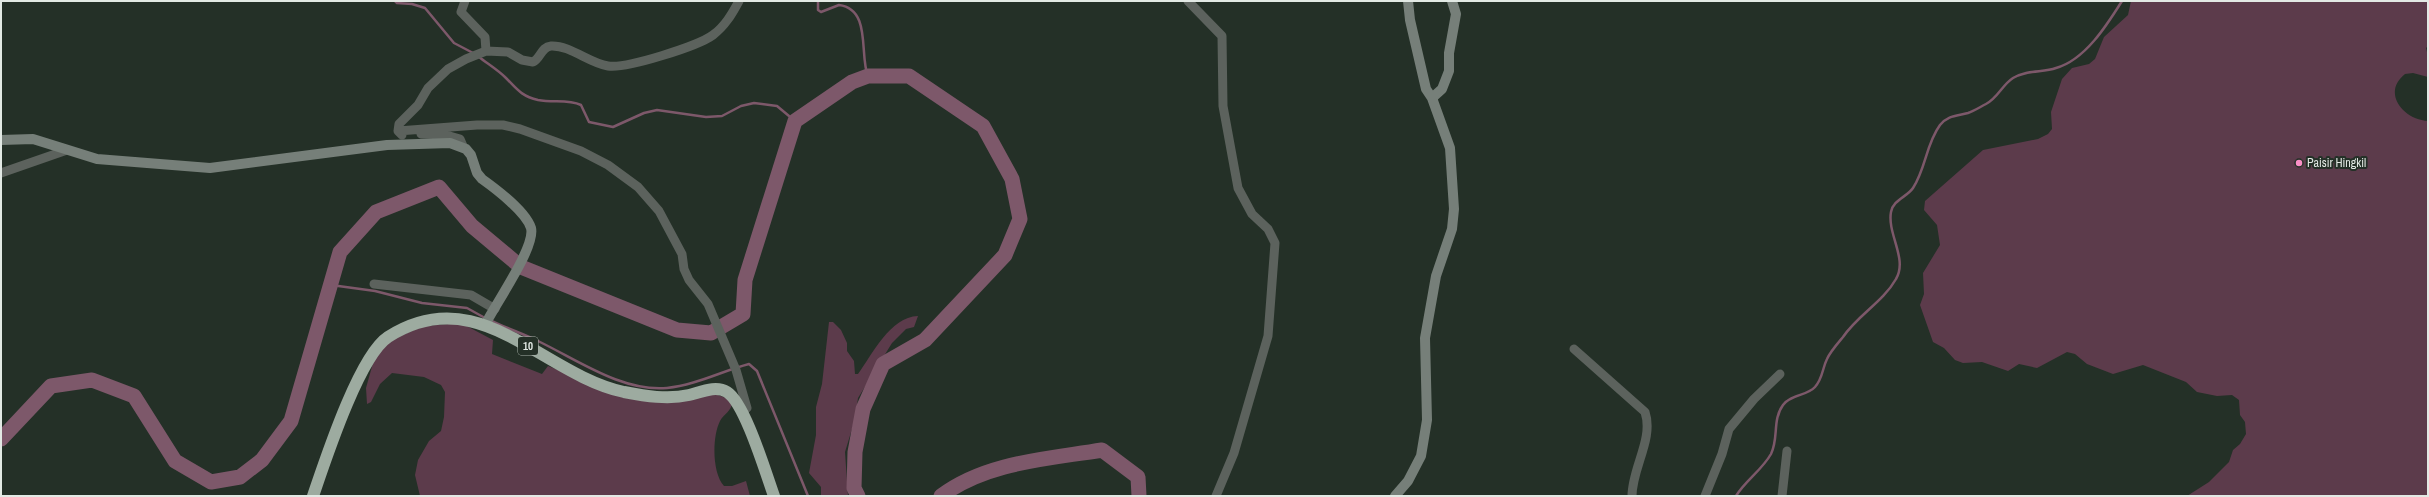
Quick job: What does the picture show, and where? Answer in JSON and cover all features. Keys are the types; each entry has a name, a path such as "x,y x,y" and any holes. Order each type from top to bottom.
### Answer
{"highway":[{"name":"10","path":"312,496 346,407 368,360 378,345 397,332 430,319 453,318 489,318 542,353 582,376 611,388 646,396 666,397 688,395 717,388 726,391 734,398 742,412 774,496"}],"street":[{"path":"465,1 461,12 485,37 486,51"},
{"path":"374,284 471,295 489,318 525,253 531,231 527,221 520,212 477,173 471,155 463,146 460,139 446,135 402,135 398,130 399,124 418,105 428,88 448,69 486,51 508,52 522,60 530,62 536,61 542,50 550,46 561,48 606,66 629,66 708,39 728,20 739,1"},
{"path":"1188,1 1222,36 1223,106 1238,188 1247,208 1268,229 1275,243 1268,336 1234,453 1216,496"},
{"path":"1395,496 1408,481 1421,456 1427,420 1425,338 1436,276 1452,229 1454,209 1450,148 1432,98 1426,89 1408,1"},
{"path":"1432,98 1442,89 1449,72 1449,53 1456,14 1452,1"},
{"path":"398,130 455,126 503,125 544,136 608,165 642,191 659,211 682,254 684,269 690,280 708,304 736,370 747,408 742,412"},
{"path":"1,140 33,139 97,159 210,168 387,145 450,143 463,146"},
{"path":"1,173 67,150"},
{"path":"1574,349 1645,412 1648,426 1639,459 1632,496"},
{"path":"1705,496 1722,454 1729,429 1754,399 1780,374"},
{"path":"1782,496 1787,451"}],"shaded area":[{"path":"2131,1 2428,1 2428,46 2426,48 2428,56 2428,77 2413,73 2405,74 2398,81 2395,89 2395,97 2398,104 2404,111 2411,116 2428,121 2428,496 2187,496 2209,482 2229,462 2233,450 2240,444 2246,434 2245,422 2240,415 2239,400 2232,395 2217,396 2197,392 2186,382 2143,365 2113,374 2087,364 2075,354 2067,352 2037,368 2019,364 2008,371 1982,362 1963,363 1955,360 1944,348 1933,342 1920,305 1924,294 1923,273 1940,245 1937,225 1924,210 1925,201 1983,150 2038,139 2048,134 2052,129 2051,112 2062,79 2072,68 2089,64 2095,59 2104,37 2128,15"},
{"path":"918,316 914,327 906,329 892,343 858,398 855,419 845,452 848,496 821,496 821,487 809,473 816,435 816,407 822,384 829,322 833,322 841,330 847,343 847,351 854,361 855,374 858,374 890,330 908,318"},
{"path":"461,323 493,340 492,354 542,374 548,366 618,393 712,393 732,400 731,407 720,421 717,428 714,455 715,464 717,473 724,486 732,486 746,481 750,496 420,496 415,475 418,460 429,441 441,431 444,417 445,392 441,385 424,377 392,373 380,384 371,402 367,404 366,388 378,345 424,326"}],"waterway":[{"path":"395,1 397,3 412,4 425,8 454,43 475,54"},
{"path":"818,1 818,10 821,12 839,5 849,8 856,15 862,34 868,76"},
{"path":"1736,496 1771,454 1775,442 1776,423 1783,405 1786,401 1808,392 1815,387 1820,380 1825,363 1830,353 1849,329 1884,295 1896,279 1900,263 1892,229 1892,208 1894,204 1913,188 1921,172 1935,132 1940,125 1946,119 1970,112 1990,101 2009,81 2019,75 2056,68 2067,64 2076,58 2086,50 2102,31 2122,1"},
{"path":"479,57 500,72 520,92 527,96 544,101 576,103 581,105 589,122 613,127 644,113 657,110 706,117 722,116 741,106 754,103 777,106 795,121"},
{"path":"1,439 51,386 92,380 134,396 175,461 211,482 240,477 262,460 291,421 340,252 376,212 439,187 472,226 521,267 677,330 711,333 743,314 745,280 795,121 852,82 868,76 909,76 983,126 1012,179 1020,219 1005,255 925,340 883,364 863,409 855,452 854,488 858,496"},
{"path":"331,285 375,291 422,303 467,308 485,318"},
{"path":"490,320 540,342 602,374 634,385 651,388 667,388 688,384 749,364 757,371 808,496"},
{"path":"941,496 959,485 997,469 1039,460 1102,450 1138,477 1139,496"}],"place":[{"name":"Paisir Hingkil","path":"2299,163"}]}
